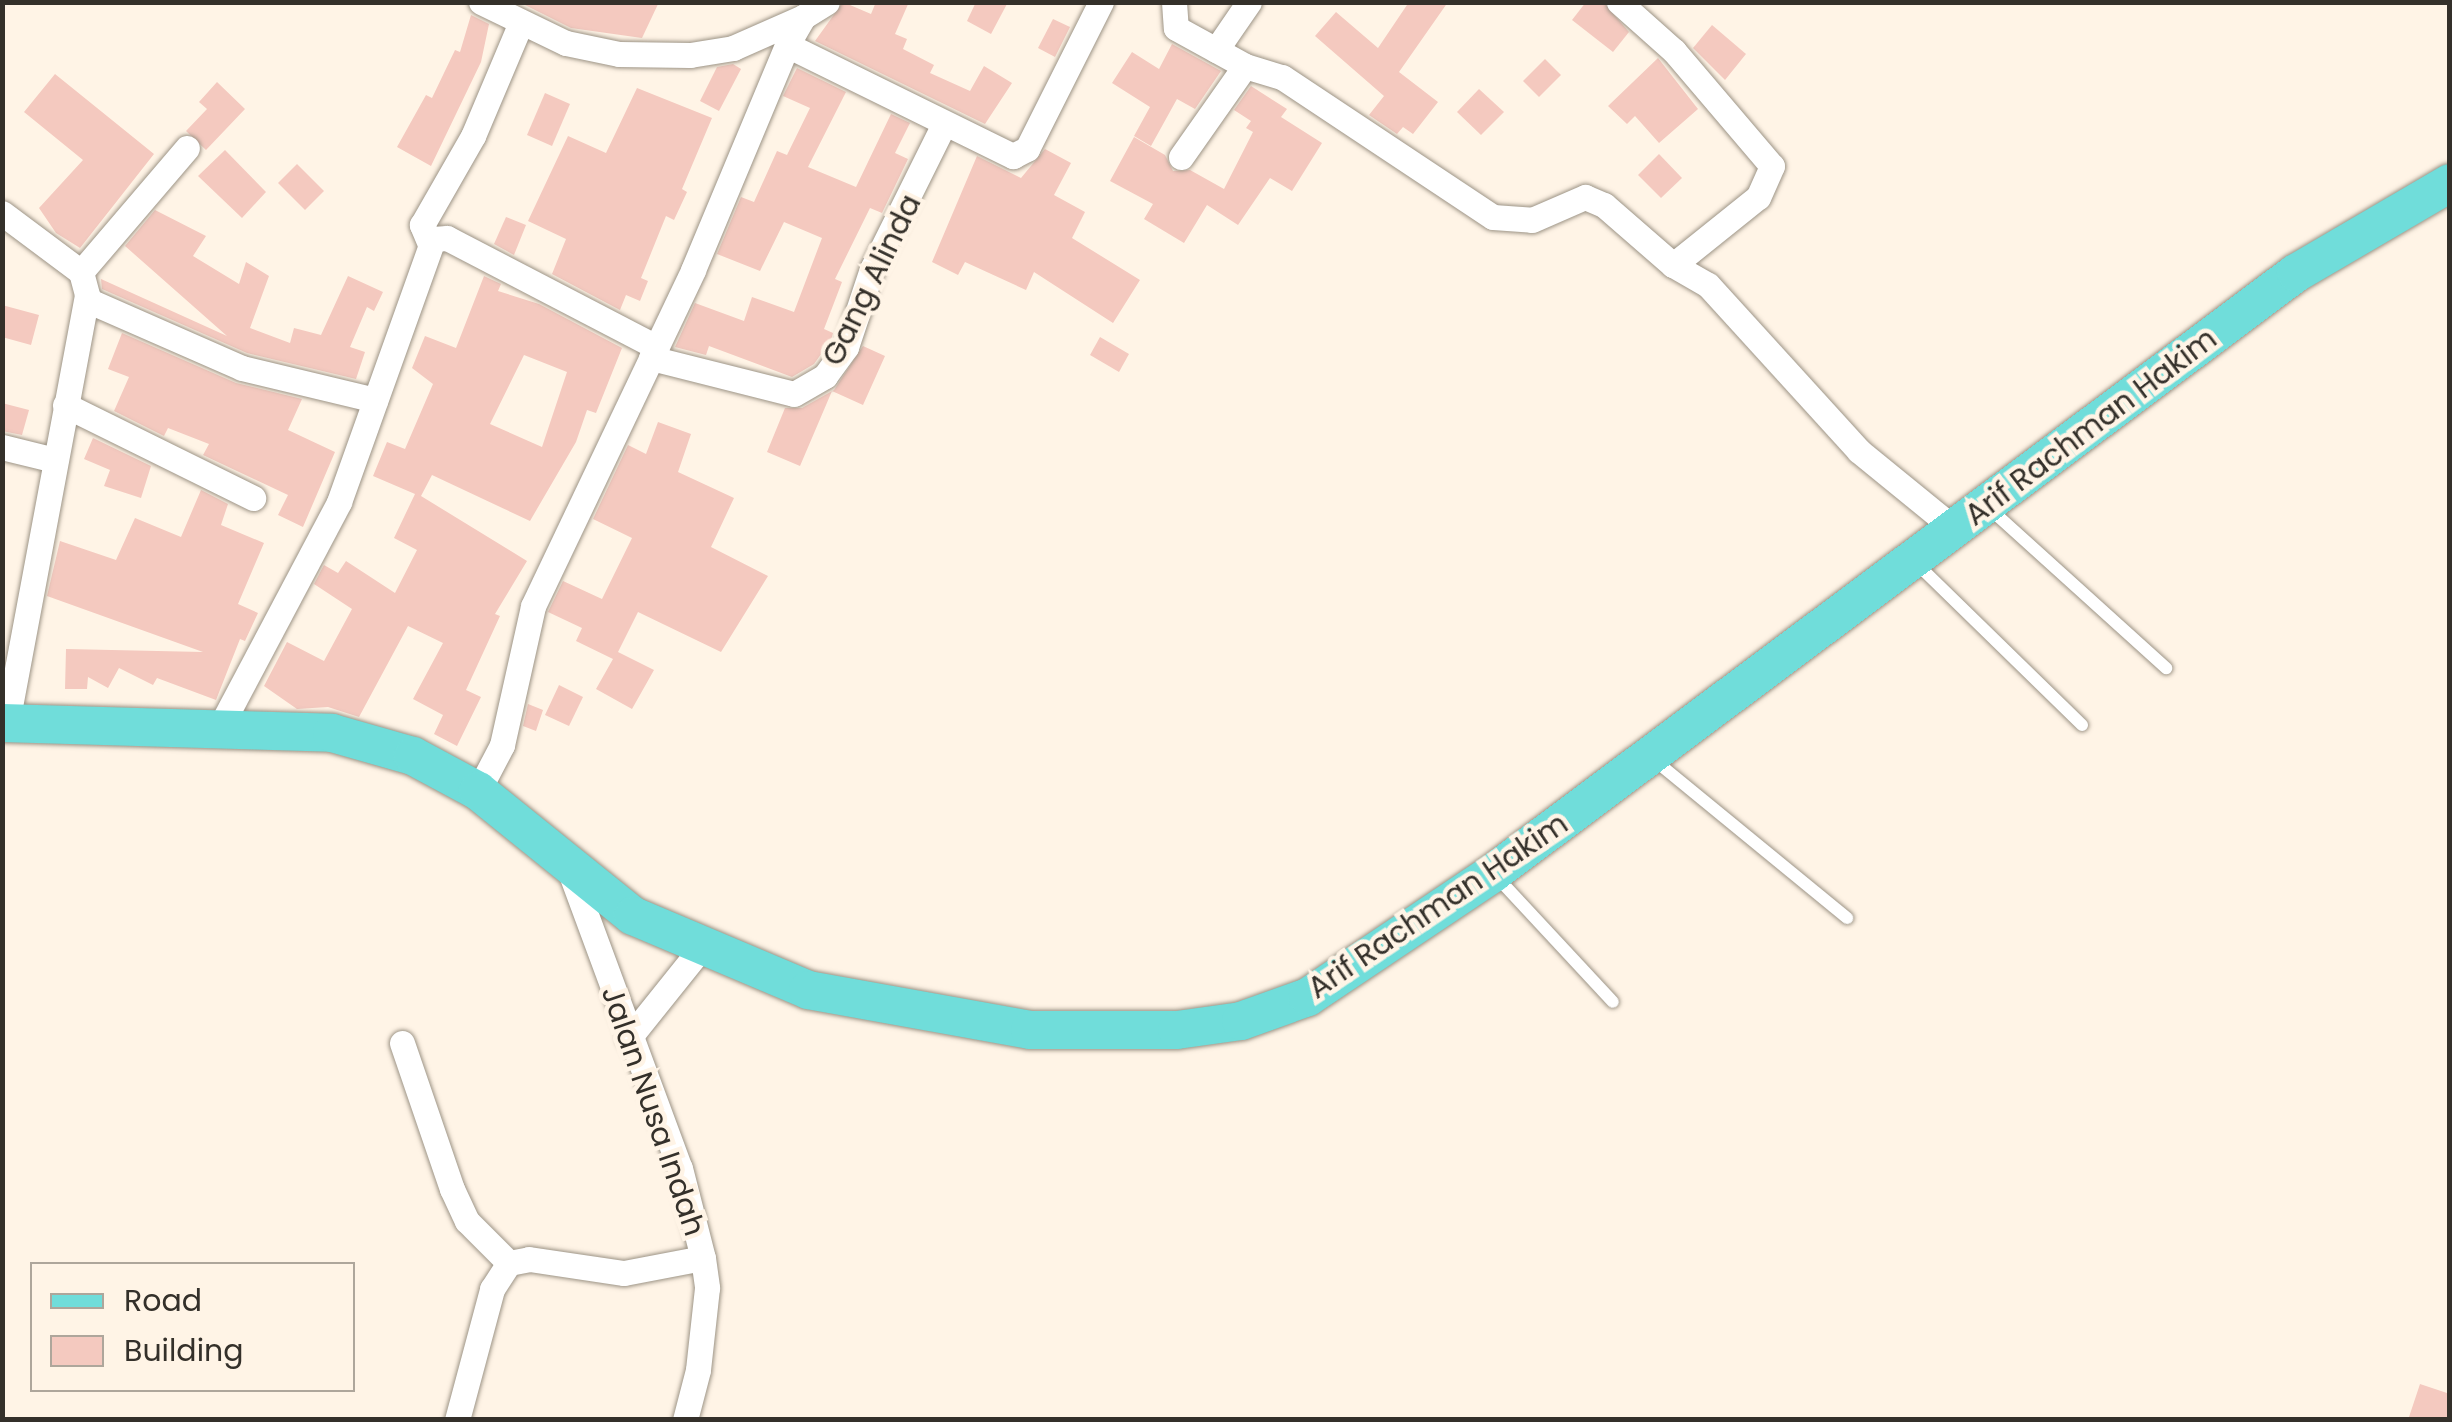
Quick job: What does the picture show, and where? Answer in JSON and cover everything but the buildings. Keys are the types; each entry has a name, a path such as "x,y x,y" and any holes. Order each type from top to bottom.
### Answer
{"main road":[{"name":"Arif Rachman Hakim","path":"5,724 332,733 413,756 478,791 633,916 808,990 1030,1030 1176,1030 1241,1021 1308,997 1494,873 1989,508 2296,273 2450,183"}],"street":[{"path":"482,2 520,24 620,54 733,48 790,30 827,2"},
{"path":"790,30 943,126 1005,154 1021,154 1102,2"},
{"path":"1174,2 1176,28 1244,66 1282,77 1493,217 1532,220 1592,198 1673,265 1708,285 1859,451 1956,530"},
{"path":"1216,50 1249,2"},
{"path":"1619,2 1674,51 1772,166 1758,197 1673,265"},
{"path":"220,727 333,516 430,244 422,225 473,136 520,24"},
{"path":"478,791 502,745 533,606 654,352 790,30"},
{"path":"1181,157 1244,66"},
{"name":"Gang Alinda","path":"430,244 447,238 654,352 794,394 825,376 846,346 872,270 943,126"},
{"path":"80,272 187,148"},
{"path":"2,214 80,272 86,300 5,724"},
{"path":"86,300 242,368 375,400"},
{"path":"65,404 253,498"},
{"path":"2,448 55,460"},
{"name":"Jalan Nusa Indah","path":"568,866 680,1168 703,1258 707,1288 700,1353 685,1420"},
{"path":"630,1038 701,948"},
{"path":"402,1044 467,1221 509,1263"},
{"path":"458,1420 492,1289 509,1263 529,1259 624,1273 703,1258"}],"lane":[{"path":"1989,508 2166,668"},
{"path":"1914,562 2082,725"},
{"path":"1651,758 1847,918"},
{"path":"1494,873 1612,1002"}]}
